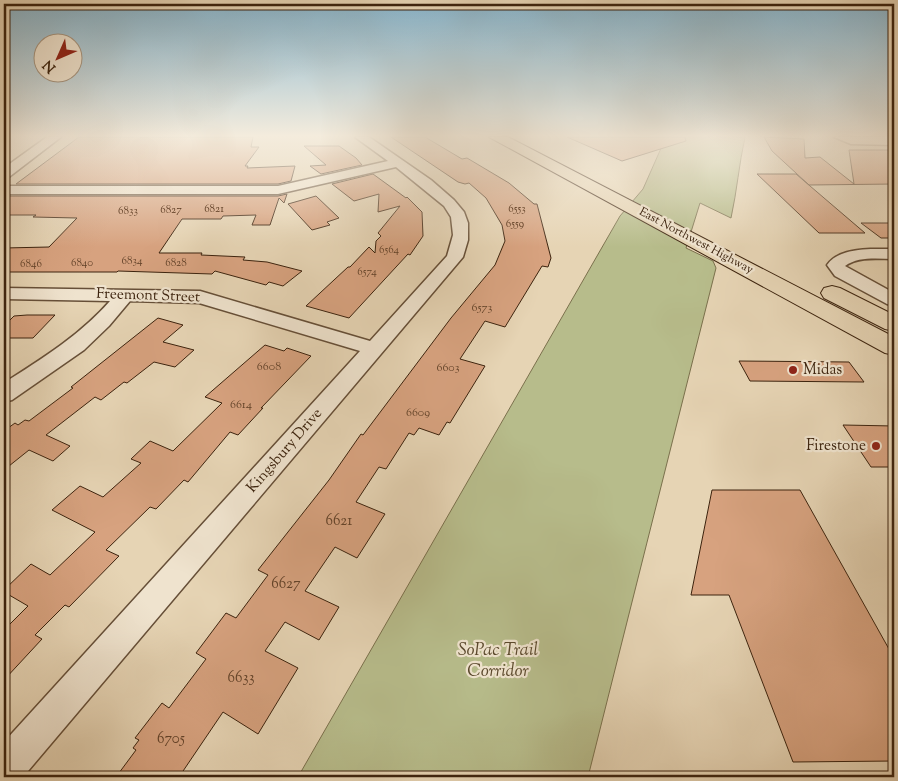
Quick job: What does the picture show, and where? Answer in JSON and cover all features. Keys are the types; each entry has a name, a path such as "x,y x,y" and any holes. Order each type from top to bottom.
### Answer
{"main road":[{"name":"East Northwest Highway","path":"575,173 618,193"},
{"name":"East Northwest Highway","path":"584,173 618,193 750,261 894,347"},
{"name":"East Northwest Highway","path":"750,261 894,324"}],"street":[{"path":"4,190 278,190 351,173"},
{"name":"Kingsbury Drive","path":"4,770 455,257 461,242 461,229 457,213 445,198 411,173"},
{"path":"894,254 869,254 841,259 836,265 841,272 894,300"},
{"name":"Freemont Street","path":"4,294 126,294 200,297 375,350"},
{"path":"4,394 77,344 102,322 126,294"}],"green space":[{"name":"SoPac Trail Corridor","path":"650,173 739,173 731,218 700,203 686,248 713,261 716,268 588,777 298,777 620,216 643,189"}],"building":[{"path":"30,173 293,173 291,181 278,184 16,184"},
{"path":"445,173 493,173 509,183 534,204 537,204 551,258 548,267 542,266 505,327 485,321 460,359 485,366 450,423 447,422 439,435 419,428 414,435 409,433 386,469 379,467 356,502 385,514 357,558 335,547 305,591 339,607 319,640 285,622 265,651 298,668 258,734 223,712 179,777 116,777 136,750 133,748 139,740 135,738 162,703 169,708 206,659 196,653 226,613 236,618 268,575 258,570 329,480 361,434 363,435 451,318 495,265 505,241 502,225 486,198 469,183 458,182"},
{"path":"796,173 841,173 854,184 852,173 894,173 894,184 809,185"},
{"path":"373,174 407,197 422,212 423,236 410,255 408,254 349,318 306,306 350,267 369,247 375,253 376,241 381,236 378,233 400,206 378,212 379,194 354,201 332,184"},
{"path":"757,174 796,174 865,233 819,233"},
{"path":"287,194 284,203 279,198 270,225 252,225 256,215 223,216 221,219 182,219 159,253 202,253 201,255 245,257 243,260 267,262 302,271 283,286 269,282 266,285 215,271 212,274 118,271 4,272 4,248 49,247 77,218 4,215 4,196 278,196"},
{"path":"316,196 339,218 327,222 330,225 312,230 288,204"},
{"path":"861,223 894,223 894,238 881,238"},
{"path":"55,315 33,338 4,338 4,326 14,316"},
{"path":"158,318 183,325 163,342 194,350 175,367 154,362 101,400 95,397 46,435 70,446 53,461 29,450 4,470 4,431 15,423 18,425 25,420 29,421 73,388 71,387"},
{"path":"265,345 284,351 287,348 311,356 238,435 230,432 188,482 184,480 156,509 150,507 106,550 119,556 69,607 65,605 35,635 42,639 4,680 4,630 28,606 4,592 4,590 31,564 50,575 95,532 52,510 80,486 103,497 141,463 131,459 150,441 173,451 222,403 205,397"},
{"name":"Midas","path":"739,361 849,362 864,382 750,381"},
{"name":"Firestone","path":"843,425 894,426 894,467 871,467"},
{"path":"712,490 800,490 894,658 894,761 793,762 729,595 691,595"}],"place":[{"name":"Midas","path":"793,370"},
{"name":"Firestone","path":"876,446"}]}
